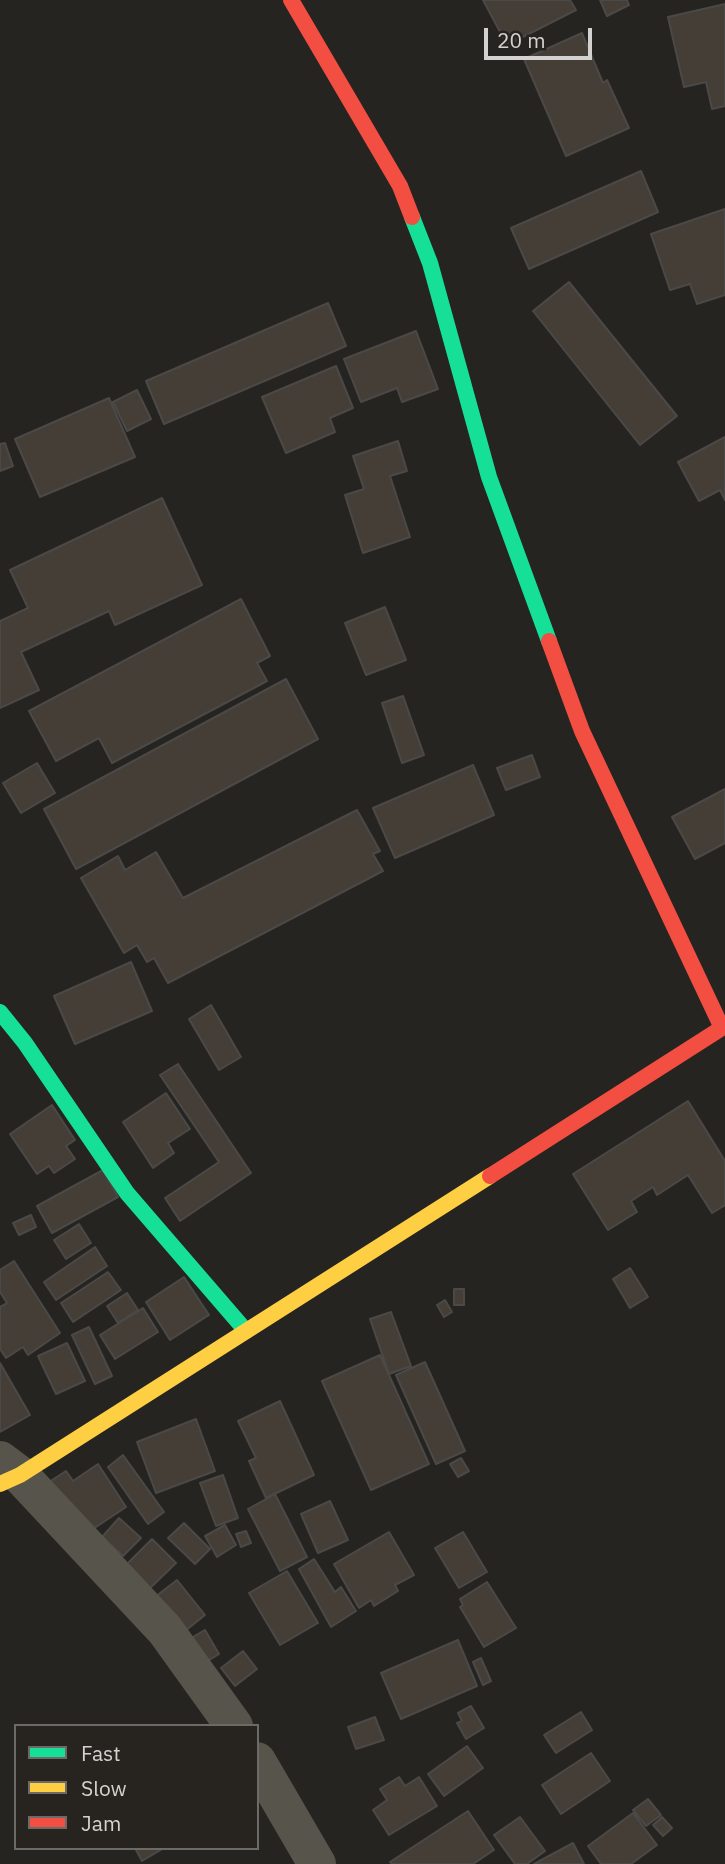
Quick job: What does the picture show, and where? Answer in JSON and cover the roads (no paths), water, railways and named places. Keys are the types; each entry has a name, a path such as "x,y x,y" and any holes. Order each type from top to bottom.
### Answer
{"street":[{"path":"233,1724 165,1630 7,1473 246,1331 723,1027 582,731 489,477 430,263 400,186 291,0"},
{"path":"0,1012 127,1193 246,1331"},
{"path":"259,1764 317,1864"}]}
